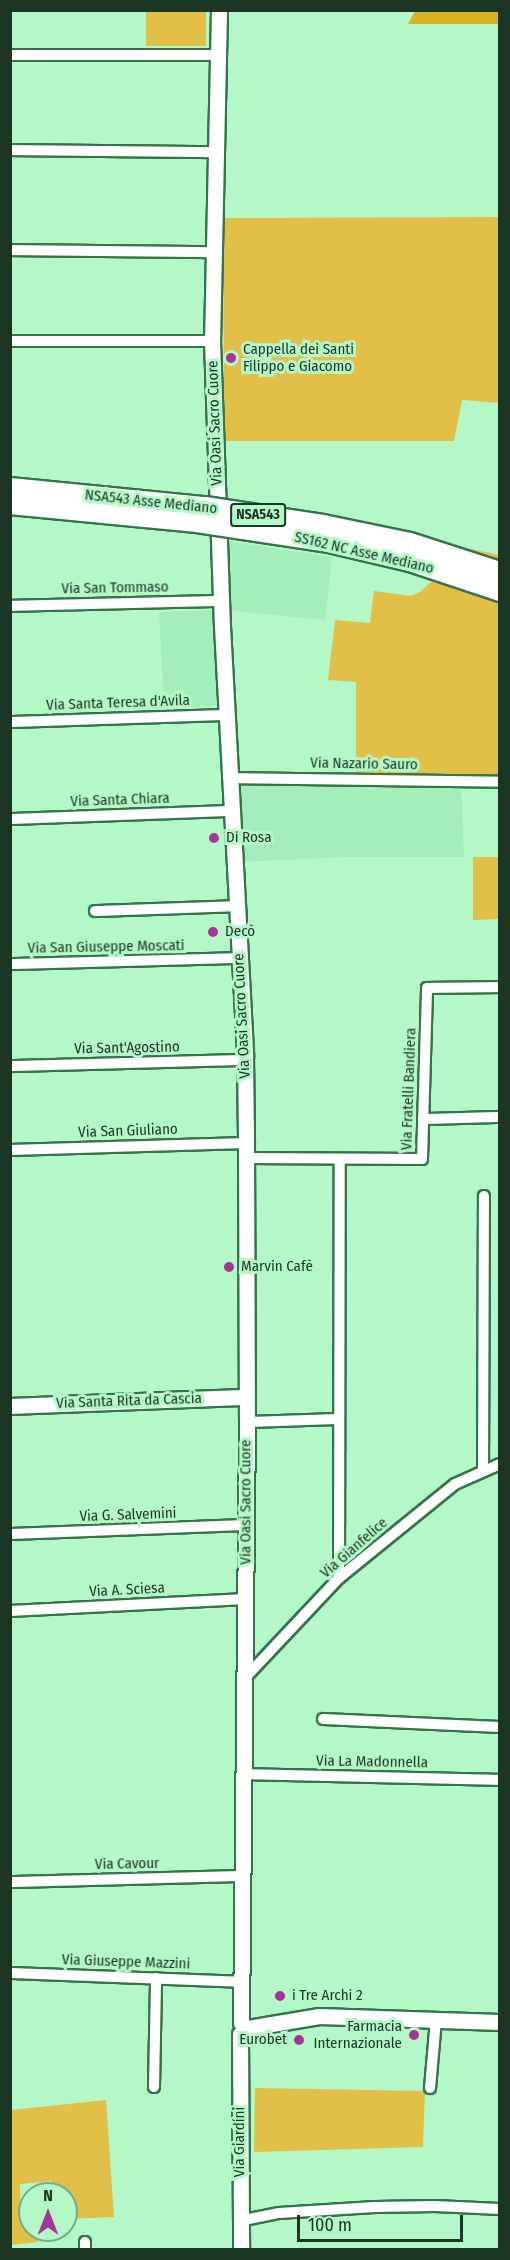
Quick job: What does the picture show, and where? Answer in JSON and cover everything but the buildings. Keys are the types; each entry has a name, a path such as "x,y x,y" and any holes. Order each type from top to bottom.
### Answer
{"highway":[{"name":"NSA543 Asse Mediano","path":"10,488 205,507 323,525 411,543 500,572"},
{"name":"SS162 NC Asse Mediano","path":"10,504 197,522 329,542 410,561 500,591"}],"street":[{"name":"Via Oasi Sacro Cuore","path":"219,10 212,341 228,778 245,1060 247,1422 244,1876 241,1982 243,2028"},
{"path":"10,55 218,55"},
{"path":"10,150 216,152"},
{"path":"10,250 214,252"},
{"path":"10,341 212,341"},
{"name":"Via San Tommaso","path":"10,606 221,601"},
{"name":"Via Santa Teresa d'Avila","path":"10,722 226,715"},
{"name":"Via Nazario Sauro","path":"228,778 500,782"},
{"name":"Via Santa Chiara","path":"10,819 230,811"},
{"path":"95,911 236,906"},
{"name":"Via San Giuseppe Moscati","path":"10,964 239,958"},
{"name":"Via Fratelli Bandiera","path":"246,1150 340,1159 422,1159 428,988 500,987"},
{"name":"Via Sant'Agostino","path":"10,1066 245,1060"},
{"path":"423,1119 500,1117"},
{"name":"Via San Giuliano","path":"10,1150 246,1150"},
{"path":"339,1578 340,1159"},
{"path":"483,1472 484,1196"},
{"name":"Via Santa Rita da Cascia","path":"10,1406 247,1396"},
{"path":"247,1422 339,1419"},
{"name":"Via Gianfelice","path":"245,1678 339,1578 454,1484 500,1464"},
{"name":"Via G. Salvemini","path":"10,1534 246,1526"},
{"name":"Via A. Sciesa","path":"10,1611 246,1599"},
{"path":"323,1719 500,1727"},
{"name":"Via La Madonnella","path":"245,1774 500,1779"},
{"name":"Via Cavour","path":"10,1882 244,1876"},
{"name":"Via Giuseppe Mazzini","path":"10,1972 241,1982"},
{"path":"154,2087 156,1978"},
{"path":"243,2028 319,2016 500,2022"},
{"path":"430,2088 436,2020"},
{"name":"Via Giardini","path":"241,2250 239,2222 243,2028"},
{"path":"239,2222 279,2213 375,2207 435,2206 500,2209"}],"shaded area":[{"path":"146,11 206,11 206,46 146,46"},
{"path":"415,11 499,11 499,24 408,24"},
{"path":"499,217 499,403 462,400 454,441 224,441 223,218"},
{"path":"221,540 332,557 325,620 223,610"},
{"path":"452,545 499,555 499,777 356,773 356,682 328,680 335,620 370,623 374,591 411,596 420,592 432,581"},
{"path":"218,610 221,706 164,708 159,612"},
{"path":"232,773 461,776 464,857 350,857 236,862"},
{"path":"473,857 499,857 499,919 473,920"},
{"path":"255,2088 425,2091 423,2147 254,2152"},
{"path":"106,2100 114,2217 78,2218 78,2182 18,2182 18,2242 38,2242 11,2245 11,2110"}],"place":[{"name":"Cappella dei Santi Filippo e Giacomo","path":"231,358"},
{"name":"Di Rosa","path":"214,838"},
{"name":"Decò","path":"213,932"},
{"name":"Marvin Cafè","path":"229,1267"},
{"name":"i Tre Archi 2","path":"280,1996"},
{"name":"Farmacia Internazionale","path":"414,2035"},
{"name":"Eurobet","path":"299,2040"}]}
